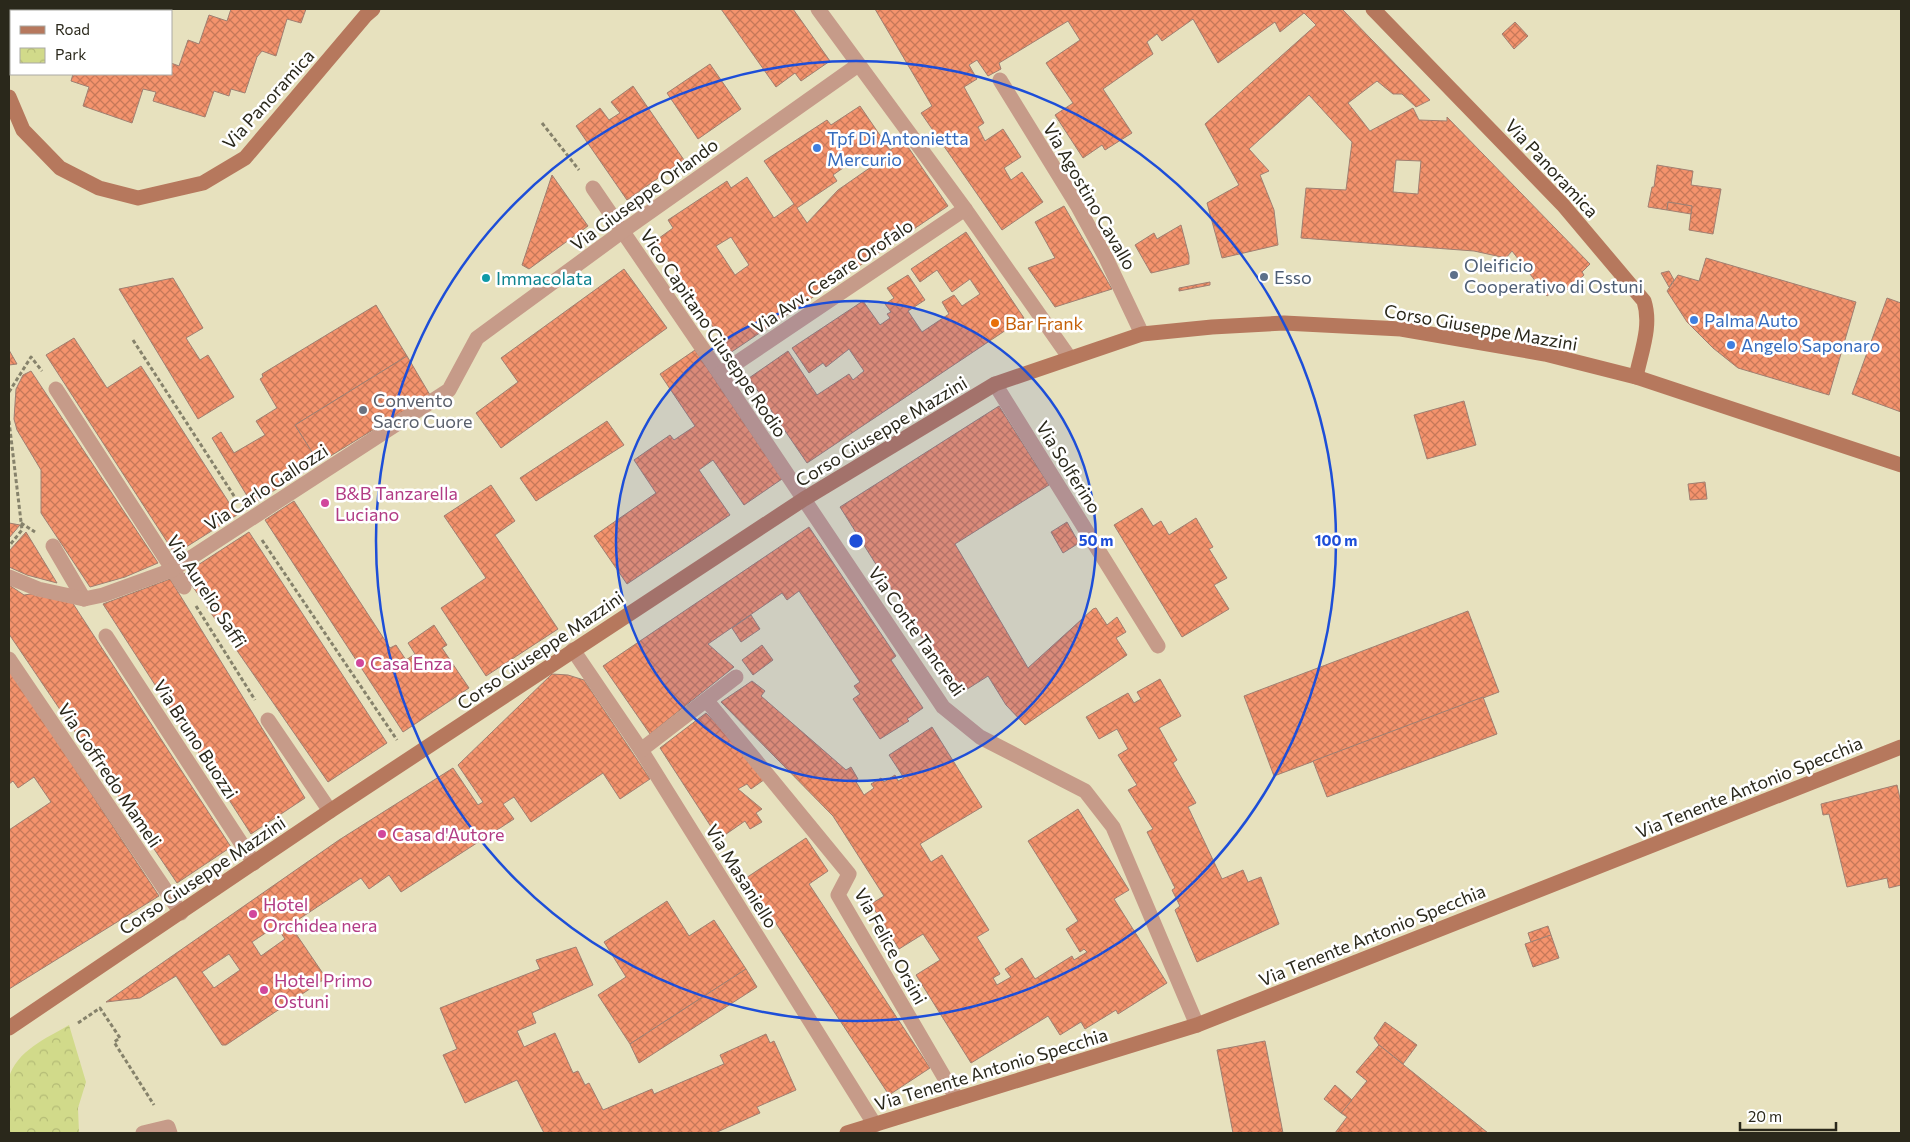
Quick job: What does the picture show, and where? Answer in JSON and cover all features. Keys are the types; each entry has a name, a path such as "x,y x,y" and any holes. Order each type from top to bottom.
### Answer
{"street":[{"name":"Via Panoramica","path":"9,97 23,130 60,168 99,188 138,198 203,183 245,158 373,9"},
{"path":"818,9 965,209 1069,358"},
{"name":"Via Panoramica","path":"1373,9 1564,205 1644,301 1648,312 1648,324 1636,377"},
{"name":"Via Giuseppe Orlando","path":"449,390 477,338 858,65"},
{"name":"Via Agostino Cavallo","path":"1000,80 1077,205 1106,258 1142,334"},
{"name":"Vico Capitano Giuseppe Rodio","path":"593,188 804,498"},
{"name":"Via Avv. Cesare Orofalo","path":"720,374 965,209"},
{"name":"Corso Giuseppe Mazzini","path":"9,1028 330,811 804,498 996,384 1142,334 1212,327 1284,323 1400,329 1544,354 1636,377 1901,465"},
{"name":"Via Solferino","path":"996,384 1158,646"},
{"name":"Via Aurelio Saffi","path":"56,389 184,587"},
{"name":"Via Carlo Gallozzi","path":"9,577 38,589 84,599 103,595 172,570 449,390"},
{"name":"Via Conte Tancredi","path":"804,498 943,707 980,738 1085,792 1113,827 1197,1024"},
{"path":"53,546 84,599"},
{"name":"Via Bruno Buozzi","path":"106,636 254,863"},
{"name":"Via Masaniello","path":"573,650 641,750 875,1124"},
{"name":"Via Goffredo Mameli","path":"9,659 181,913"},
{"path":"641,750 736,678"},
{"name":"Via Felice Orsini","path":"707,701 849,874 838,895 957,1099"},
{"path":"268,720 330,811"},
{"name":"Via Tenente Antonio Specchia","path":"847,1133 1197,1024 1901,747"},
{"path":"143,1133 169,1130"}],"path":[{"path":"542,123 593,188"},
{"path":"133,340 250,521 410,759"},
{"path":"9,392 31,357"},
{"path":"9,421 22,530 9,546"},
{"name":"Via Aurelio Saffi","path":"184,587 268,720"},
{"path":"78,1023 100,1008 120,1038 114,1042 169,1130"}],"green space":[{"path":"69,1025 86,1082 78,1108 79,1133 9,1133 9,1078 18,1060 33,1046"}],"building":[{"path":"95,9 128,9 128,10"},
{"path":"231,9 306,9 301,23 287,19 276,56 262,51 257,57 245,93 231,89 229,96 214,91 205,117 153,101 156,92 143,89 132,123 83,106 89,87 71,81 73,75 172,75 172,63 179,66 188,40 199,44 209,15 227,21"},
{"path":"721,9 793,9 830,61 801,81 795,73 776,87"},
{"path":"875,9 1342,9 1430,100 1416,107 1402,94 1393,94 1377,81 1348,103 1370,131 1413,108 1419,120 1447,121 1447,117 1590,264 1582,272 1584,275 1570,288 1563,292 1559,287 1547,296 1512,251 1506,258 1474,251 1301,238 1306,188 1346,190 1352,142 1309,95 1249,149 1269,171 1260,175 1274,210 1278,245 1222,258 1207,203 1239,185 1205,124 1316,25 1304,13 1280,32 1275,22 1218,63 1193,19 1162,41 1157,34 1147,42 1153,54 1103,89 1132,133 1105,150 1102,145 1083,158 1055,115 1073,103 1046,63 1080,40 1068,21 999,63 1001,69 988,76 977,60 969,65 977,79 964,87 984,123 978,127 985,141 1003,129 1021,157 1004,168 1011,180 1022,172 1043,202 1002,230 921,113 932,106","holes":["1396,160 1421,161 1418,194 1393,192"]},
{"path":"1515,22 1528,36 1514,49 1502,34"},
{"path":"710,64 741,109 698,139 667,93"},
{"path":"633,86 684,160 627,200 576,126 600,108 609,120 620,113 611,102"},
{"path":"860,106 890,150 904,141 948,206 730,353 655,241 673,228 668,220 727,181 731,188 747,177 774,218 794,204 764,161 827,120 831,125","holes":["863,154 871,167 838,190 807,223 797,208 837,181 833,175","731,237 749,265 735,275 716,246"]},
{"path":"1657,165 1693,171 1691,185 1721,189 1713,234 1689,230 1692,206 1668,202 1667,210 1648,207 1652,187 1654,187"},
{"path":"552,175 588,226 529,269 522,265"},
{"path":"1668,202 1692,206 1691,214 1667,210"},
{"path":"1064,206 1112,289 1055,307 1028,268 1055,258 1035,222"},
{"path":"1181,225 1189,256 1189,264 1151,273 1135,245 1154,233 1157,239"},
{"path":"966,232 1024,318 807,463 749,378 788,351 817,395 849,374 853,380 864,371 849,349 826,367 823,363 809,373 792,348 863,301 880,325 890,318 887,314 891,312 885,304 894,298 887,288 908,275 925,300 908,311 922,332 949,314 942,302 954,295 962,306 980,294 970,279 952,292 937,270 920,282 911,269"},
{"path":"1706,258 1856,302 1829,395 1738,368 1713,348 1687,322 1667,291 1678,275 1699,281"},
{"path":"624,269 667,328 501,448 476,413 518,382 501,358"},
{"path":"1669,271 1674,280 1669,287 1661,273"},
{"path":"173,278 203,328 186,338 200,360 208,355 234,397 198,419 119,289"},
{"path":"1210,282 1210,285 1179,291 1179,288"},
{"path":"1887,298 1901,303 1901,412 1852,394"},
{"path":"376,305 407,356 295,425 319,463 252,504 212,438 221,432 234,453 265,435 256,421 277,408 260,379 263,377 262,374"},
{"path":"74,338 107,388 141,366 237,515 175,554 46,355"},
{"path":"9,350 17,364 9,365"},
{"path":"695,350 782,479 744,505 713,460 699,470 730,515 627,584 594,536 656,493 634,460 670,435 674,440 695,426 660,374"},
{"name":"Convento Sacro Cuore","path":"407,356 430,395 319,463 295,425"},
{"path":"31,371 158,563 125,577 90,587 41,513 41,470 17,430 14,419 16,389 23,375"},
{"path":"1464,401 1476,445 1427,459 1414,415"},
{"path":"999,406 1049,485 955,544 1028,668 1093,609 1096,608 1107,625 1117,617 1126,632 1116,638 1127,655 1025,725 1006,705 988,676 958,695 840,507"},
{"path":"607,421 624,445 536,501 520,478"},
{"path":"1705,482 1707,499 1690,500 1688,484"},
{"path":"491,485 515,521 495,535 558,629 486,676 441,608 486,578 444,516"},
{"path":"294,501 390,648 396,645 406,660 415,654 408,643 434,625 447,645 442,648 469,688 403,732 265,520"},
{"path":"1142,508 1153,526 1161,521 1169,535 1196,518 1213,547 1209,549 1227,578 1214,585 1229,609 1182,637 1114,525"},
{"path":"1067,522 1079,543 1063,553 1051,532"},
{"path":"9,523 20,525 9,538"},
{"path":"809,527 896,656 891,660 923,708 907,719 909,721 880,739 853,699 860,694 854,686 860,682 799,591 787,600 782,593 708,644 734,667 650,734 603,666"},
{"path":"26,532 57,583 27,575 9,567 9,551"},
{"path":"249,532 387,743 328,782 184,574"},
{"path":"170,579 305,798 251,834 103,604"},
{"path":"9,585 24,595 31,594 72,602 231,847 177,883 9,634"},
{"path":"1468,611 1499,692 1274,776 1244,696"},
{"path":"751,615 760,629 741,642 732,628"},
{"path":"762,645 773,660 753,675 742,660"},
{"path":"9,669 159,896 9,989 9,830 51,802 34,777 18,788 13,781 9,784"},
{"path":"552,674 568,675 584,680 650,779 620,799 603,773 531,822 514,797 503,804 514,819 401,892 389,875 369,889 361,878 290,925 326,978 226,1045 222,1045 176,976 140,998 106,1002 339,840 453,768 478,805 483,802 458,765","holes":["276,926 285,939 261,956 252,942","229,954 240,970 214,988 202,972"]},
{"path":"1160,679 1181,716 1159,728 1177,760 1173,763 1196,803 1188,807 1222,879 1243,870 1248,882 1261,877 1279,924 1197,962 1175,910 1180,906 1172,890 1175,888 1147,832 1153,829 1128,790 1137,785 1118,755 1128,749 1117,729 1099,739 1086,717 1128,693 1134,703 1141,699 1137,692"},
{"path":"752,681 765,691 761,696 846,770 851,767 858,779 855,780 864,795 874,788 871,784 881,778 884,782 895,775 898,781 904,778 889,755 932,727 982,807 920,844 931,862 942,855 989,930 977,937 1000,974 993,978 997,985 1011,977 1005,969 1022,958 1035,979 1072,956 1074,960 1087,952 1084,949 1080,952 1066,929 1078,921 1028,841 1078,809 1129,890 1114,899 1167,983 1118,1014 1116,1010 1085,1029 1081,1022 1060,1035 1048,1016 971,1063 916,975 940,960 923,934 899,949 871,904 884,896 833,816 721,702"},
{"path":"1483,697 1497,734 1327,797 1313,761"},
{"path":"706,713 768,777 751,789 747,784 738,789 762,809 756,813 762,822 750,829 745,821 719,839 660,748"},
{"path":"1897,785 1901,803 1901,885 1889,888 1887,878 1847,887 1829,814 1823,815 1821,804"},
{"path":"806,838 828,871 809,884 930,1068 889,1095 746,878"},
{"path":"667,901 689,936 714,920 746,969 630,1044 598,995 626,977 604,942"},
{"path":"1548,926 1551,935 1531,942 1528,933"},
{"path":"1551,935 1559,958 1533,967 1525,944"},
{"path":"576,947 593,985 532,1013 536,1023 517,1031 524,1047 555,1033 573,1073 578,1071 585,1085 589,1083 603,1110 652,1089 654,1094 724,1064 720,1055 766,1034 770,1043 774,1041 796,1090 757,1107 760,1113 715,1133 544,1133 517,1080 465,1103 443,1055 457,1049 440,1008 540,969 536,960"},
{"path":"746,969 757,987 639,1063 630,1044"},
{"path":"1385,1022 1417,1045 1403,1064 1379,1045 1374,1038"},
{"path":"1265,1041 1283,1133 1233,1133 1217,1050"},
{"path":"1379,1045 1488,1133 1335,1133 1347,1117 1341,1113 1367,1081 1356,1072"},
{"path":"1335,1085 1352,1100 1341,1113 1324,1099"}],"place":[{"name":"Tpf Di Antonietta Mercurio","path":"817,148"},
{"name":"Oleificio Cooperativo di Ostuni","path":"1454,275"},
{"name":"Esso","path":"1264,277"},
{"name":"Immacolata","path":"486,278"},
{"name":"Palma Auto","path":"1694,320"},
{"name":"Bar Frank","path":"995,323"},
{"name":"Angelo Saponaro","path":"1731,345"},
{"name":"Convento Sacro Cuore","path":"363,410"},
{"name":"B&B Tanzarella Luciano","path":"325,503"},
{"name":"Casa Enza","path":"360,663"},
{"name":"Casa d'Autore","path":"382,834"},
{"name":"Hotel Orchidea nera","path":"253,914"},
{"name":"Hotel Primo Ostuni","path":"264,990"}]}
